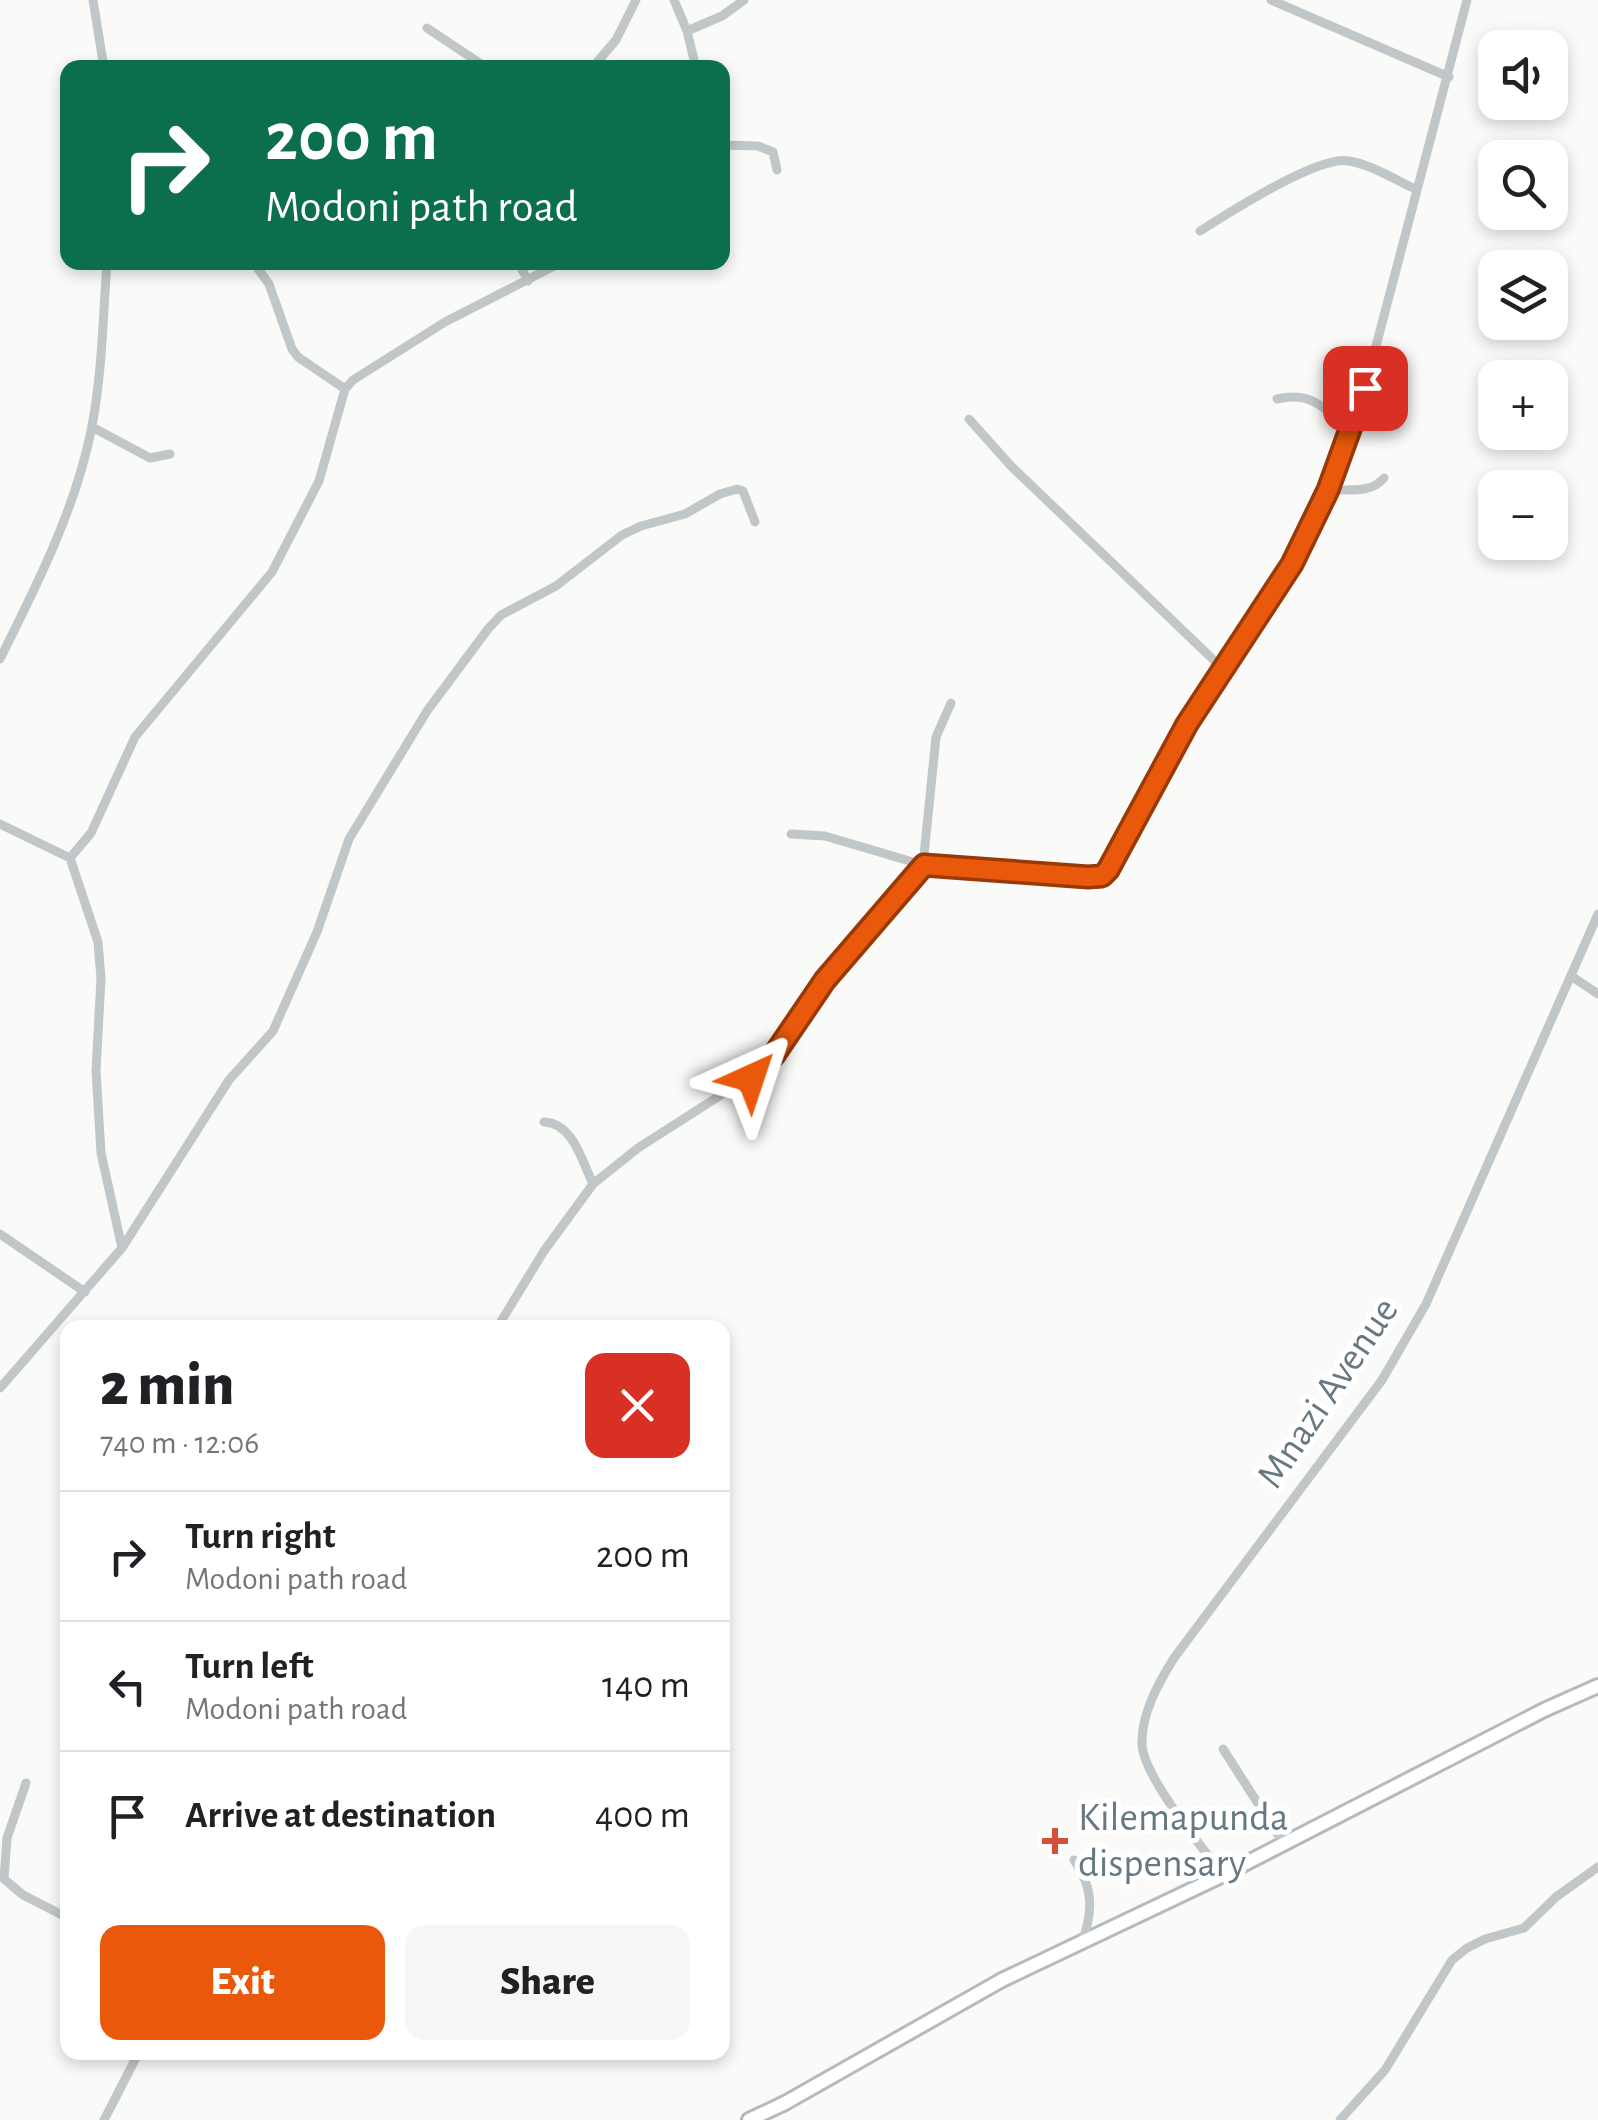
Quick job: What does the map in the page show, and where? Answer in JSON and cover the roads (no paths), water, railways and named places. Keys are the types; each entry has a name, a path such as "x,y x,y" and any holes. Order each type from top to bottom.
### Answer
{"street":[{"path":"92,0 103,60"},
{"path":"599,60 616,40 636,0"},
{"path":"674,0 694,60"},
{"path":"687,31 722,16 744,0"},
{"path":"1272,0 1448,76"},
{"path":"791,834 825,836 924,865 1102,876 1108,870 1187,724 1292,564 1328,490 1365,388 1468,0"},
{"path":"427,28 475,60"},
{"path":"730,145 767,147 774,152 777,170"},
{"path":"1200,230 1298,175 1338,160 1359,164 1415,190"},
{"path":"0,659 57,537 83,467 92,427 105,270"},
{"path":"259,270 270,284 298,358 345,390"},
{"path":"522,270 528,281"},
{"path":"70,858 90,833 136,737 272,572 319,481 345,390 372,366 445,322 548,270"},
{"path":"1276,399 1306,396 1350,429"},
{"path":"969,419 1011,466 1222,668"},
{"path":"92,427 150,458 170,454"},
{"path":"1328,490 1376,487 1384,478"},
{"path":"60,1320 122,1248 229,1080 273,1031 317,932 349,839 428,711 488,629 501,615 556,586 600,550 640,526 684,514 737,489 743,491 755,522"},
{"path":"503,1320 544,1250 594,1184 638,1148 763,1068 825,980 924,865 934,748 952,704"},
{"path":"0,824 70,858 98,942 101,978 96,1071 101,1153 122,1248"},
{"name":"Mnazi Avenue","path":"1223,1875 1143,1757 1142,1732 1150,1703 1174,1658 1382,1380 1417,1319 1455,1242 1598,914"},
{"path":"1571,976 1598,994"},
{"path":"544,1122 565,1130 594,1184"},
{"path":"0,1234 85,1292"},
{"path":"0,1388 60,1320"},
{"path":"749,2120 786,2103 1002,1980 1223,1875 1598,1686"},
{"path":"1224,1750 1284,1844"},
{"path":"26,1783 7,1838 4,1879 23,1895 60,1914"},
{"path":"1074,1860 1090,1890 1093,1906 1082,1943"},
{"path":"1340,2120 1385,2070 1452,1960 1484,1940 1524,1928 1598,1867"},
{"path":"104,2120 135,2060"}],"place":[{"name":"Kilemapunda dispensary","path":"1055,1841"}]}
